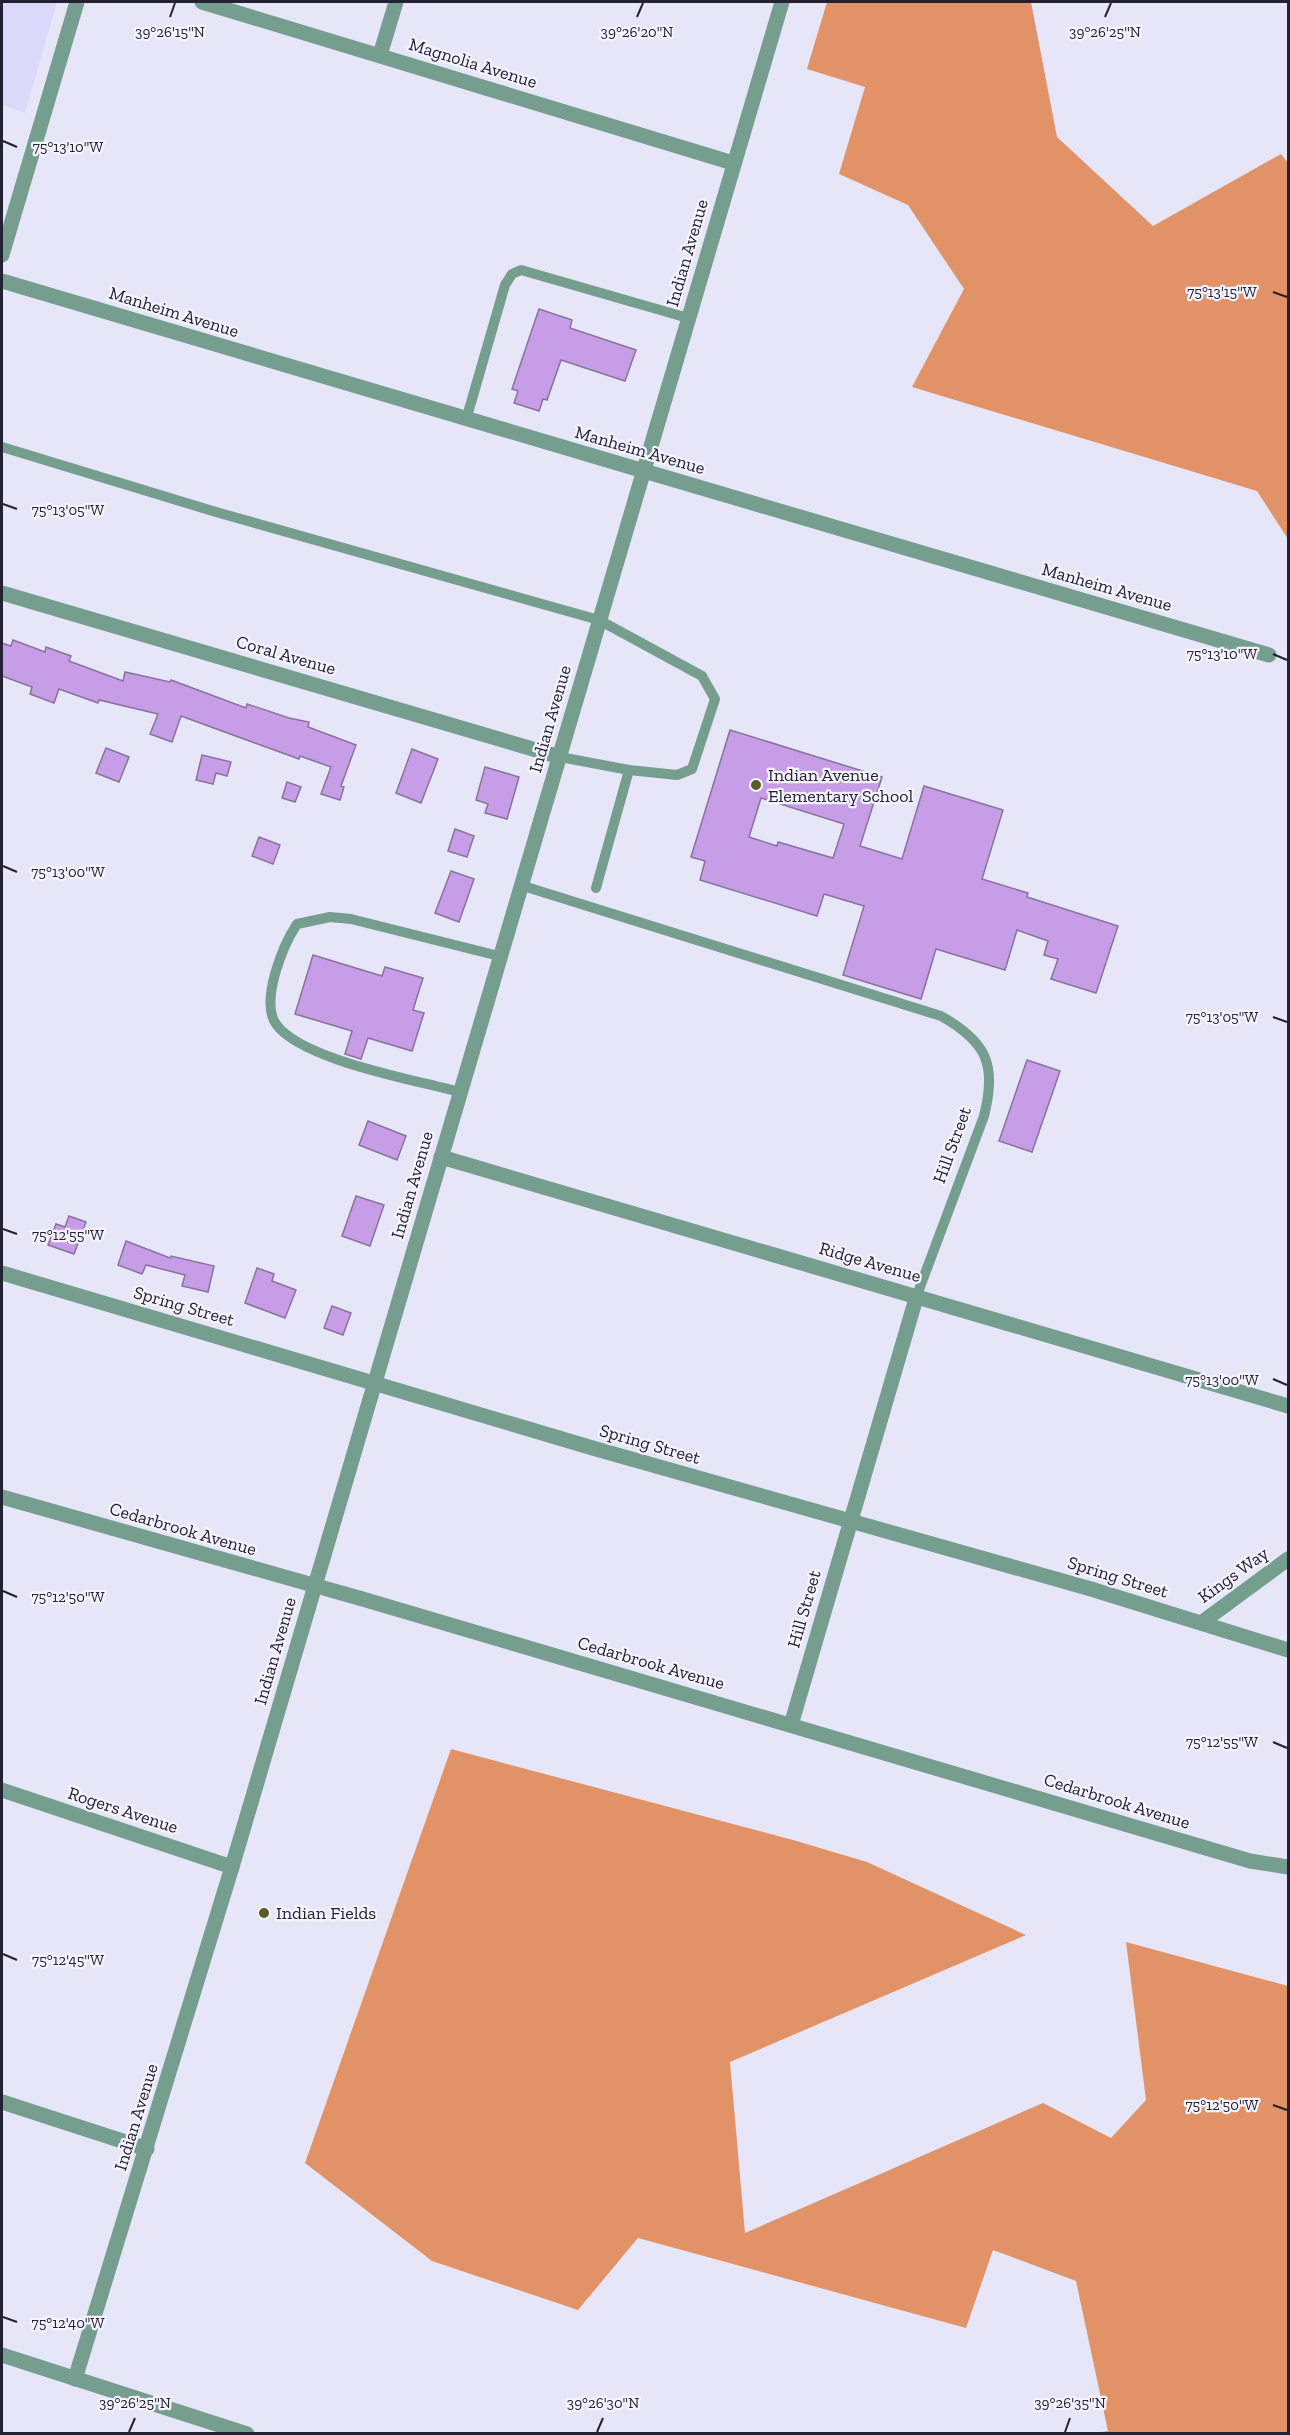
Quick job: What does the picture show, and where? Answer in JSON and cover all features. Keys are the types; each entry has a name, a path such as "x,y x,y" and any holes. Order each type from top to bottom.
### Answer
{"street":[{"path":"2,255 77,2"},
{"name":"Magnolia Avenue","path":"202,2 734,164"},
{"path":"380,55 396,2"},
{"name":"Indian Avenue","path":"75,2379 232,1867 782,2"},
{"name":"Manheim Avenue","path":"2,280 466,420 1269,655"},
{"name":"Coral Avenue","path":"2,592 560,757"},
{"name":"Ridge Avenue","path":"441,1157 1288,1406"},
{"name":"Spring Street","path":"2,1273 1288,1650"},
{"name":"Hill Street","path":"791,1725 916,1295"},
{"name":"Cedarbrook Avenue","path":"2,1497 791,1725 1250,1861 1288,1867"},
{"name":"Kings Way","path":"1201,1623 1288,1559"},
{"name":"Rogers Avenue","path":"2,1790 232,1867"},
{"path":"2,2102 147,2149"},
{"path":"2,2355 212,2428 247,2433"}],"lane":[{"path":"466,420 505,285 512,274 521,270 688,318"},
{"path":"2,447 228,516 599,620 702,676 715,699 692,769 677,775 629,770 560,757"},
{"path":"596,888 629,770"},
{"name":"Hill Street","path":"520,885 941,1016 962,1028 977,1042 987,1058 990,1094 984,1116 916,1295"},
{"path":"459,1092 340,1061 289,1037 275,1023 269,1004 277,969 290,934 297,924 330,917 351,919 499,956"}],"shaded area":[{"path":"2,2 57,2 25,113 2,105"},
{"path":"827,2 1031,2 1057,137 1153,226 1281,154 1288,163 1288,539 1257,491 912,387 964,289 908,205 839,174 865,87 807,69"},
{"path":"451,1749 793,1840 867,1862 1026,1935 730,2062 745,2233 1043,2103 1111,2138 1146,2100 1126,1942 1288,1986 1288,2433 1096,2433 1108,2431 1076,2281 993,2250 966,2328 638,2238 578,2310 432,2261 305,2163"}],"building":[{"path":"539,309 572,320 570,328 636,350 625,381 561,360 547,400 543,399 539,411 514,403 518,391 512,389"},
{"path":"13,640 45,652 46,647 71,656 69,661 123,681 125,672 170,682 171,680 246,708 247,704 309,722 308,727 356,745 341,786 344,787 340,800 321,794 331,767 300,756 299,759 181,716 172,742 150,734 158,714 99,700 98,703 59,689 54,703 30,694 32,687 2,676 2,643 11,646"},
{"path":"730,730 882,777 860,846 902,859 924,786 1003,810 982,879 1028,893 1027,897 1118,926 1096,993 1051,979 1058,959 1044,955 1048,941 1017,930 1005,970 936,949 921,999 843,975 864,906 824,894 817,916 700,880 705,861 691,857","holes":["761,798 844,824 833,858 778,842 777,846 749,837"]},
{"path":"106,748 129,757 119,782 96,773"},
{"path":"412,749 438,759 421,803 396,793"},
{"path":"202,755 231,762 227,776 216,773 213,784 196,780"},
{"path":"485,767 519,777 507,819 485,813 488,804 476,800"},
{"path":"287,782 301,787 295,802 282,798"},
{"path":"455,829 474,836 467,857 448,851"},
{"path":"259,837 280,845 273,864 252,856"},
{"path":"451,871 474,879 459,922 435,913"},
{"path":"313,955 382,976 385,967 423,978 413,1010 424,1013 412,1051 368,1038 361,1059 345,1054 352,1031 295,1014"},
{"path":"1027,1060 1060,1071 1032,1152 999,1141"},
{"path":"368,1121 406,1136 397,1160 359,1145"},
{"path":"356,1196 384,1205 370,1246 342,1236"},
{"path":"69,1216 86,1222 74,1254 48,1245 56,1224 65,1227"},
{"path":"126,1241 170,1258 171,1256 214,1266 208,1292 182,1286 185,1275 146,1265 142,1274 118,1265"},
{"path":"257,1268 274,1274 272,1281 296,1290 285,1318 245,1303"},
{"path":"332,1306 351,1313 343,1335 324,1328"}],"place":[{"name":"Indian Avenue Elementary School","path":"756,785"},
{"name":"Indian Fields","path":"264,1913"}]}
